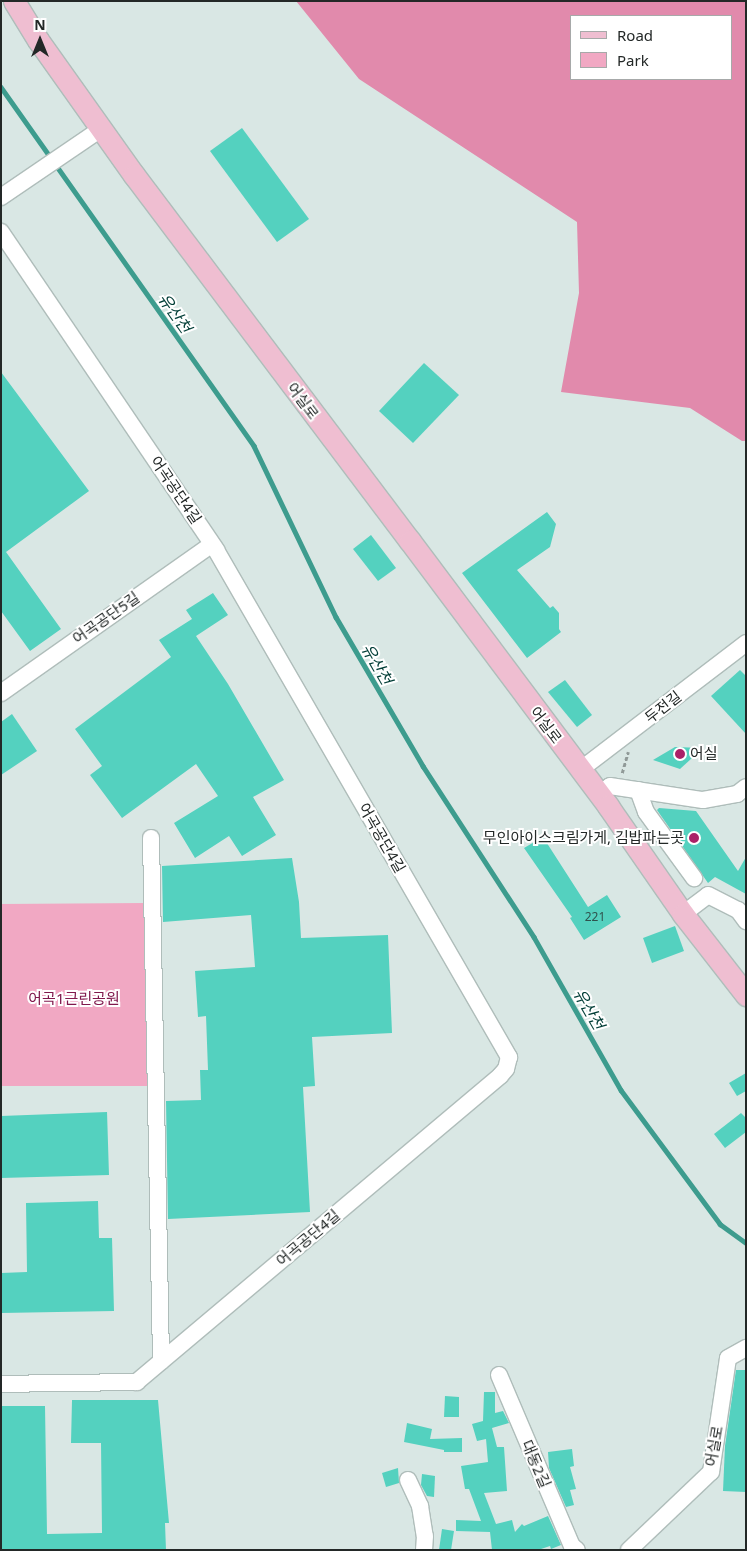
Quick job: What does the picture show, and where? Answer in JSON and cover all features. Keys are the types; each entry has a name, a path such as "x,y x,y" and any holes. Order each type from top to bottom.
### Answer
{"main road":[{"name":"어실로","path":"14,1 92,135 580,770 683,914 746,995"}],"street":[{"path":"2,197 92,135"},
{"name":"어곡공단4길","path":"1,232 212,544 509,1057 506,1069 500,1076 137,1382 1,1384"},
{"name":"어곡공단5길","path":"1,693 212,544"},
{"name":"두전길","path":"580,770 746,643"},
{"path":"599,795 610,786 703,800 737,794 746,788"},
{"path":"638,790 646,812 694,878"},
{"path":"151,838 161,1361"},
{"path":"683,914 708,895 738,910 746,921"},
{"name":"어실로","path":"629,1550 711,1472 728,1358 746,1348"},
{"name":"대동2길","path":"499,1375 572,1546 576,1550"},
{"path":"408,1480 420,1506 425,1536 424,1550"}],"path":[{"path":"619,787 629,749"}],"green space":[{"name":"어곡1근린공원","path":"144,903 150,1086 1,1086 1,904"}],"shaded area":[{"path":"296,1 746,1 746,441 742,441 690,408 561,392 579,293 577,222 359,79"}],"building":[{"path":"242,128 309,219 277,242 210,151"},
{"path":"424,363 459,395 413,443 379,411"},
{"path":"1,372 89,491 6,552 61,629 30,651 1,611"},
{"path":"547,512 556,524 550,547 517,570 550,608 553,606 559,613 559,629 561,632 527,658 462,573"},
{"path":"371,535 396,568 378,581 353,549"},
{"path":"213,593 228,615 196,636 228,684 284,780 253,797 276,835 242,856 229,836 195,858 174,823 218,796 196,764 122,818 90,775 102,766 75,729 171,657 159,640 192,619 186,610"},
{"path":"740,670 746,676 746,734 711,696"},
{"path":"565,680 592,715 577,727 548,692"},
{"path":"12,714 37,751 1,775 1,722"},
{"name":"어실","path":"675,747 703,748 680,769 653,760"},
{"name":"무인아이스크림가게, 김밥파는곳","path":"659,808 696,811 738,871 746,857 746,894 715,877 708,883 657,810"},
{"path":"543,837 588,907 607,895 621,917 584,940 570,918 572,917 524,848"},
{"path":"292,858 299,902 301,938 388,935 392,1033 312,1037 315,1086 303,1087 310,1212 168,1219 166,1101 201,1100 200,1070 208,1070 206,1016 198,1017 195,971 255,967 251,915 163,922 162,866"},
{"path":"675,926 684,951 652,963 643,938"},
{"path":"746,1073 746,1091 737,1096 729,1083"},
{"path":"107,1112 109,1175 1,1178 1,1116"},
{"path":"741,1113 746,1118 746,1132 725,1148 714,1134"},
{"path":"98,1201 99,1238 112,1238 114,1311 1,1313 1,1273 27,1272 26,1203"},
{"path":"736,1370 746,1370 746,1492 723,1491 725,1446"},
{"path":"484,1392 495,1392 495,1413 503,1411 509,1423 492,1428 497,1447 504,1447 507,1491 484,1493 496,1524 512,1520 515,1532 522,1524 524,1526 548,1516 561,1545 551,1549 550,1546 538,1550 492,1550 490,1532 456,1531 456,1520 481,1521 469,1489 465,1489 461,1466 488,1462 486,1439 477,1441 472,1424 483,1421"},
{"path":"445,1396 459,1397 459,1417 444,1417"},
{"path":"72,1400 158,1400 169,1523 165,1523 166,1550 1,1550 1,1406 45,1406 47,1534 102,1533 101,1443 71,1443"},
{"path":"407,1423 432,1429 430,1439 462,1438 462,1452 444,1452 444,1450 404,1442"},
{"path":"572,1449 574,1466 570,1467 576,1489 570,1490 574,1505 566,1507 549,1468 548,1452"},
{"path":"398,1468 399,1483 386,1487 382,1473"},
{"path":"422,1474 435,1476 434,1497 427,1496 421,1485"},
{"path":"442,1529 454,1531 451,1550 439,1550"}],"waterway":[{"name":"유산천","path":"1,87 254,446 336,617 423,766 534,937 621,1090 720,1224 746,1243"}],"place":[{"name":"어실","path":"680,754"},
{"name":"무인아이스크림가게, 김밥파는곳","path":"694,838"}]}
